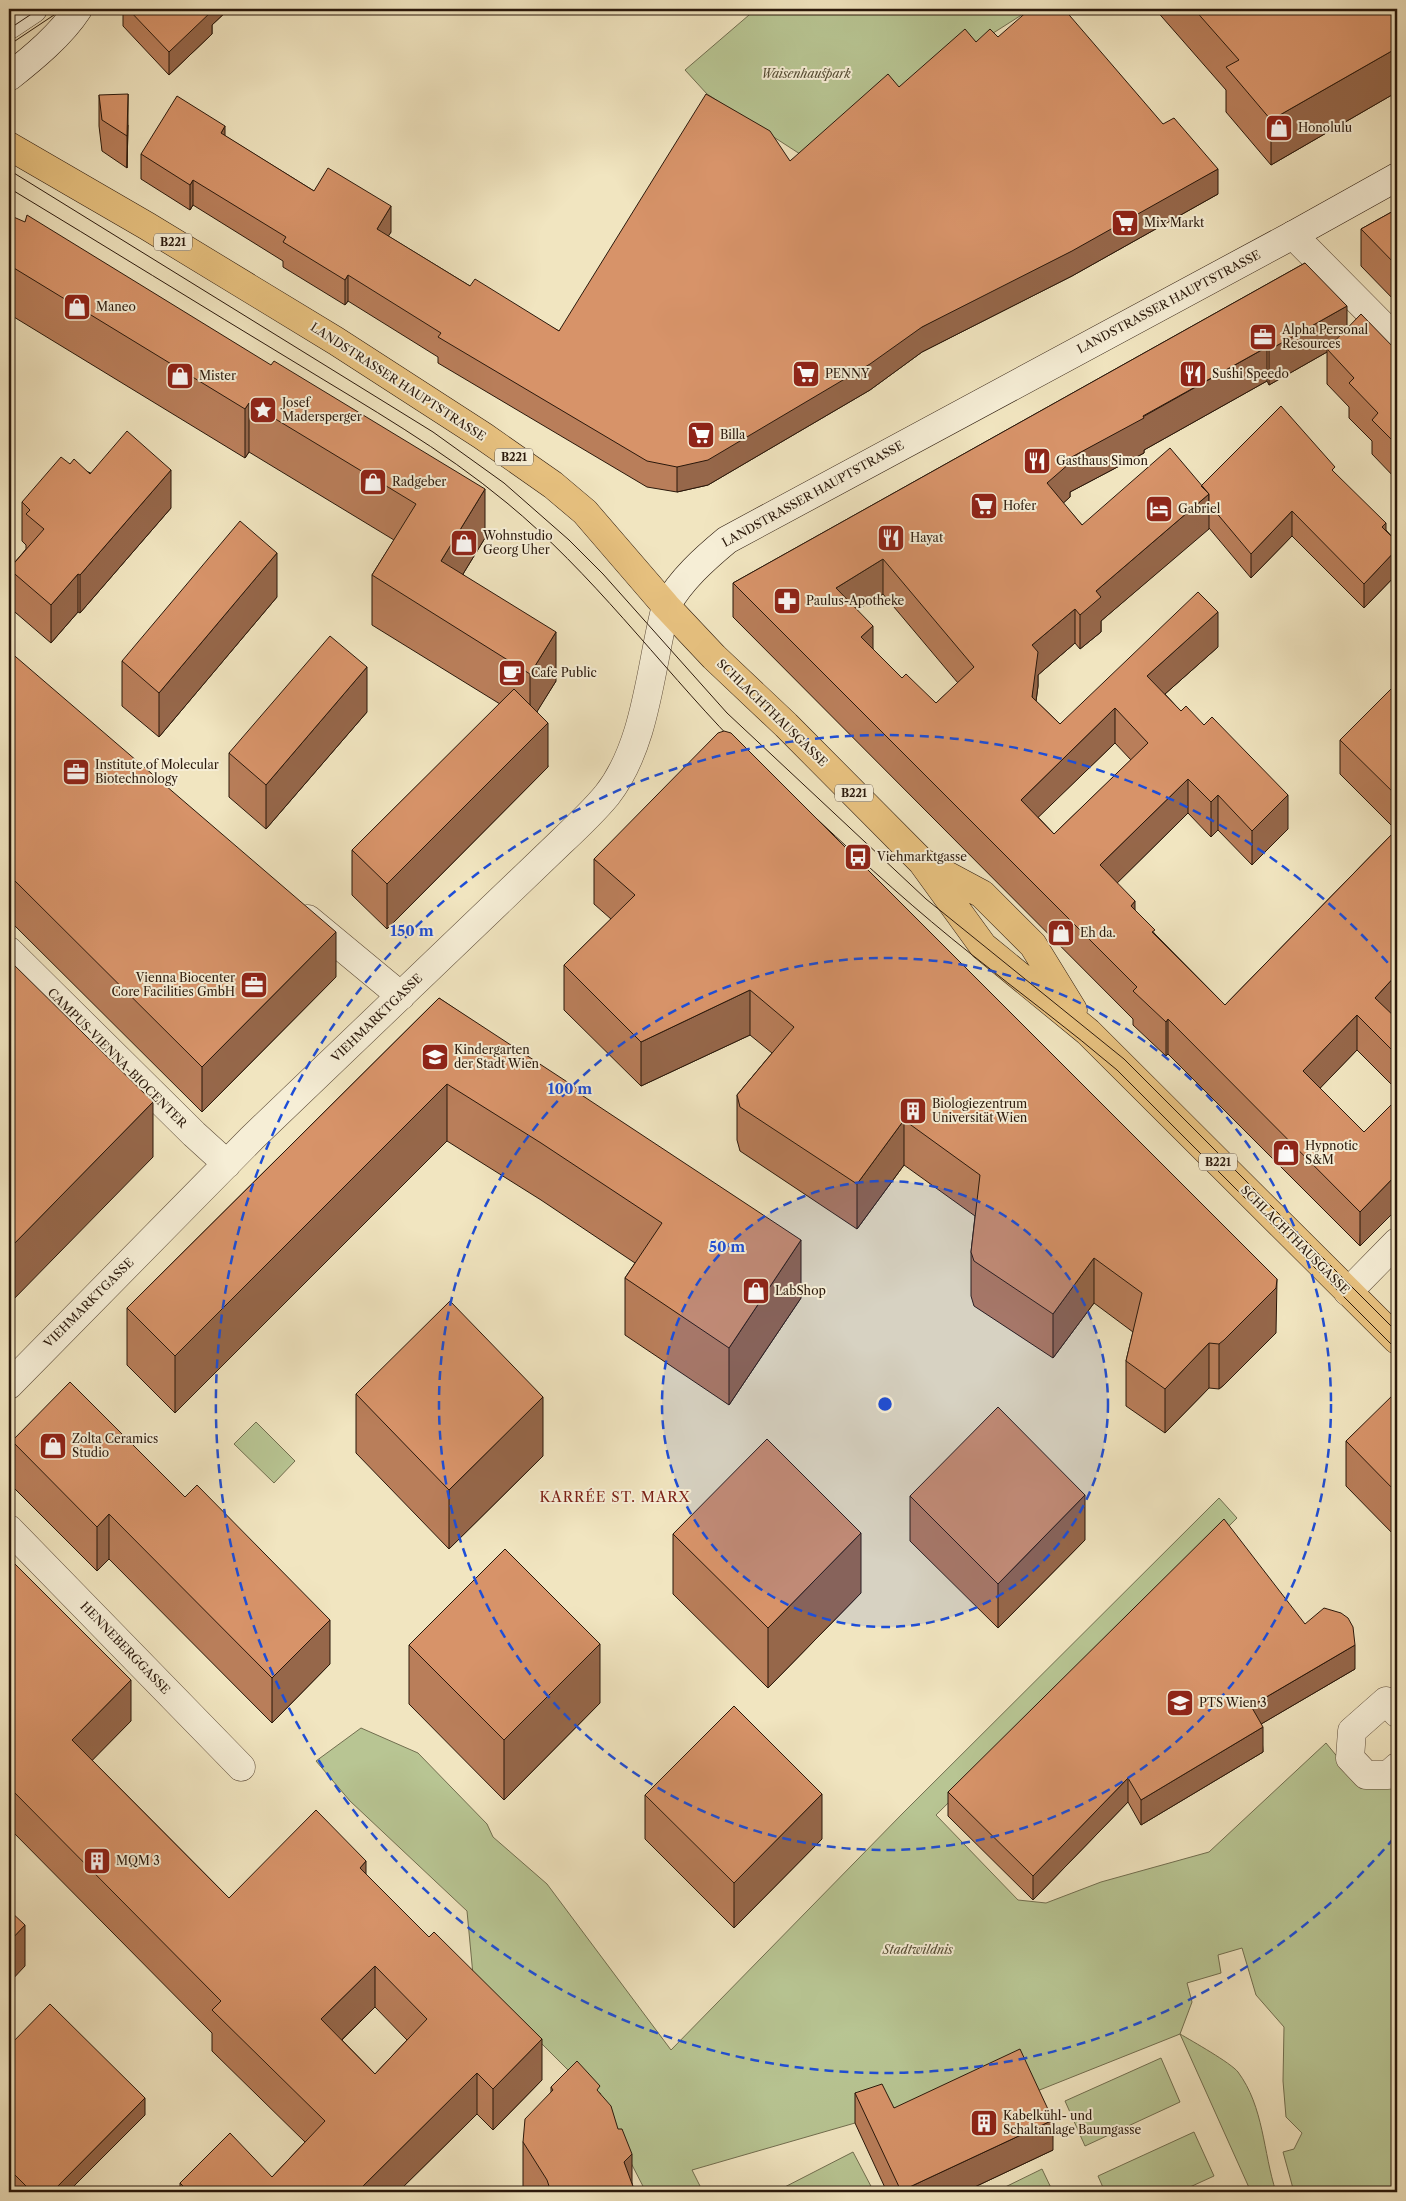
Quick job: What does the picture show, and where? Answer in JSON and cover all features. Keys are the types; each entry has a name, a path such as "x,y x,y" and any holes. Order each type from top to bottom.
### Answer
{"main road":[{"name":"LANDSTRASSER HAUPTSTRASSE","path":"9,146 336,341 457,418 509,454 553,485 584,512 666,606"},
{"name":"SCHLACHTHAUSGASSE","path":"666,606 714,657 786,725 922,862 983,946 1088,1032 1397,1340"},
{"name":"SCHLACHTHAUSGASSE","path":"922,862 982,894 1033,945 1088,1032"}],"street":[{"path":"9,25 33,9"},
{"path":"9,77 44,47 72,18 78,9"},
{"name":"LANDSTRASSER HAUPTSTRASSE","path":"666,606 676,589 693,569 727,540 1397,177"},
{"path":"1293,235 1397,340"},
{"name":"VIEHMARKTGASSE","path":"9,1385 227,1164 567,836 608,794 633,747 643,718 654,653 666,606"},
{"path":"292,904 402,996"},
{"name":"CAMPUS-VIENNA-BIOCENTER","path":"9,951 194,1134 227,1164"},
{"path":"1348,1292 1397,1242"},
{"name":"HENNEBERGGASSE","path":"9,1529 241,1768"},
{"path":"1397,1713 1386,1701 1352,1731 1350,1758 1366,1775 1388,1775 1397,1767"}],"green space":[{"name":"Waisenhauspark","path":"756,9 1031,9 800,154 707,94 685,70"},
{"path":"256,1422 295,1461 274,1483 234,1444"},
{"name":"Stadtwildnis","path":"1219,1498 1237,1518 936,1815 1018,1900 1046,1903 1101,1882 1209,1852 1326,1743 1358,1782 1397,1782 1397,2192 1294,2192 1283,2152 1294,2149 1302,2133 1286,2117 1283,2081 1284,2027 1256,1995 1242,1948 1218,1955 1221,1973 1187,1983 1192,2002 1180,2034 1027,2095 855,2123 692,2170 703,2192 646,2192 599,2101 473,1975 467,1911 350,1801 316,1761 361,1728 418,1753 487,1824 493,1837 547,1884 671,2050 903,1813"},
{"path":"1180,2034 1228,2063 1238,2072 1247,2086 1258,2115 1276,2192 1251,2192"},
{"path":"1161,2058 1180,2102 1085,2146 1065,2101"},
{"path":"1194,2132 1214,2176 1179,2192 1105,2192 1098,2176"},
{"path":"853,2152 874,2192 775,2192"},
{"path":"1042,2169 1053,2192 995,2192"}],"building":[{"path":"128,9 210,9 212,11 169,52"},
{"path":"1030,9 1064,9 1163,124 1174,118 1218,169 1072,251 922,327 870,364 708,460 677,467 647,461 438,337 441,333 348,275 345,280 283,242 286,237 193,180 190,185 141,154 177,96 225,126 221,133 314,191 328,168 391,206 377,229 470,286 475,279 559,331 706,94 770,131 790,161 888,74 899,87 965,29 976,42 990,29 998,37"},
{"path":"1194,9 1397,9 1397,48 1271,120 1226,67 1239,60"},
{"path":"128,94 127,136 102,120 99,95"},
{"path":"1397,209 1397,266 1361,229"},
{"path":"9,215 25,222 27,215 271,365 274,361 485,489 441,561 556,632 530,674 372,575 416,504 249,403 245,409 9,265"},
{"path":"1305,263 1347,306 1269,350 1267,347 1143,416 1144,418 1068,459 1070,463 1047,483 1082,525 1170,448 1209,494 1096,591 1101,597 1080,615 1075,609 1032,645 1038,652 1032,697 1060,724 1198,592 1218,612 1147,676 1181,711 1186,706 1204,725 1212,717 1288,795 1252,831 1218,795 1211,802 1188,779 1100,865 1135,901 1131,906 1155,930 1152,932 1225,1005 1397,829 1397,974 1375,998 1397,1019 1397,1055 1357,1015 1303,1071 1364,1132 1397,1099 1397,1174 1360,1212 1168,1019 1166,1022 1133,991 1137,987 733,583","holes":["883,559 974,667 936,703 906,674 902,678 861,637 873,626 836,588","1115,708 1148,743 1054,834 1021,800"]},
{"path":"1361,314 1397,351 1397,445 1372,420 1378,413 1349,383 1354,378 1327,349"},
{"path":"1281,406 1335,467 1332,470 1386,523 1382,527 1397,542 1397,549 1364,584 1292,511 1251,554 1209,504 1209,494 1201,486"},
{"path":"127,431 171,470 80,575 78,574 51,605 9,569 44,529 26,514 30,510 22,502 61,457 70,464 74,459 90,474"},
{"path":"240,521 277,553 159,693 122,661"},
{"path":"330,636 367,667 266,785 229,753"},
{"path":"9,651 336,932 202,1067 9,875"},
{"path":"1397,683 1397,796 1340,740"},
{"path":"514,689 548,723 387,884 352,850"},
{"name":"Biologiezentrum Universität Wien","path":"724,731 731,733 1277,1279 1276,1288 1224,1340 1219,1344 1209,1343 1165,1389 1126,1361 1142,1293 1094,1258 1053,1314 974,1261 971,1252 980,1175 904,1120 857,1184 740,1107 737,1095 794,1027 750,990 641,1042 564,965 635,895 594,859 718,733"},
{"path":"9,960 153,1102 9,1249"},
{"path":"439,998 578,1089 577,1092 801,1240 729,1348 625,1278 662,1223 447,1084 175,1356 127,1308"},
{"path":"450,1301 543,1397 449,1490 356,1394"},
{"path":"70,1382 185,1497 197,1485 330,1620 272,1678 109,1514 97,1527 12,1441"},
{"path":"1396,1392 1397,1394 1397,1493 1346,1441"},
{"path":"998,1407 1085,1495 998,1584 910,1496"},
{"path":"767,1439 861,1533 768,1628 673,1534"},
{"name":"PTS Wien 3","path":"1224,1519 1305,1624 1324,1608 1341,1613 1348,1618 1353,1627 1355,1645 1251,1706 1263,1727 1141,1800 1128,1778 1033,1876 948,1792"},
{"path":"505,1549 600,1644 504,1740 409,1645"},
{"path":"9,1558 131,1680 72,1740 229,1898 316,1810 366,1861 360,1868 429,1937 434,1932 542,2039 493,2089 477,2073 357,2192 189,2192 180,2183 230,2133 272,2177 325,2121 212,2010 221,2001 9,1787","holes":["375,1966 427,2019 375,2074 321,2019"]},
{"path":"734,1706 822,1794 734,1883 645,1795"},
{"path":"9,1910 25,1925 9,1942"},
{"path":"50,2004 145,2098 52,2192 32,2192 9,2169 9,2046"},
{"path":"1020,2049 1053,2120 901,2191 855,2093 882,2084 894,2108"},
{"path":"577,2061 600,2086 597,2090 611,2106 618,2129 622,2129 632,2154 624,2162 635,2192 551,2192 547,2180 523,2142 525,2119 553,2090 551,2087"}],"tram line":[{"path":"9,29 39,9"},
{"path":"9,45 63,9"},
{"path":"9,170 433,432 504,483 569,540 603,574 727,713 926,899 1124,1059 1397,1332"},
{"path":"9,188 377,412 482,483 538,530 596,588 733,741"},
{"path":"817,819 932,922 1117,1070 1397,1350"}],"place":[{"name":"Honolulu","path":"1279,128"},
{"name":"Mix Markt","path":"1125,223"},
{"name":"Maneo","path":"77,307"},
{"name":"Alpha Personal Resources","path":"1263,337"},
{"name":"PENNY","path":"806,374"},
{"name":"Sushi Speedo","path":"1193,374"},
{"name":"Mister","path":"180,376"},
{"name":"Josef Madersperger","path":"263,410"},
{"name":"Billa","path":"701,435"},
{"name":"Gasthaus Simon","path":"1037,461"},
{"name":"Radgeber","path":"373,482"},
{"name":"Hofer","path":"984,506"},
{"name":"Gabriel","path":"1159,509"},
{"name":"Hayat","path":"891,538"},
{"name":"Wohnstudio Georg Uher","path":"464,543"},
{"name":"Paulus-Apotheke","path":"787,601"},
{"name":"Cafe Public","path":"512,673"},
{"name":"Institute of Molecular Biotechnology","path":"76,772"},
{"name":"Viehmarktgasse","path":"858,857"},
{"name":"Eh da.","path":"1061,933"},
{"name":"Vienna Biocenter Core Facilities GmbH","path":"254,985"},
{"name":"Kindergarten der Stadt Wien","path":"435,1057"},
{"name":"Biologiezentrum Universität Wien","path":"913,1111"},
{"name":"Hypnotic S&M","path":"1286,1153"},
{"name":"LabShop","path":"756,1291"},
{"name":"Zolta Ceramics Studio","path":"53,1446"},
{"name":"PTS Wien 3","path":"1180,1703"},
{"name":"MQM 3","path":"97,1861"},
{"name":"Kabelkühl- und Schaltanlage Baumgasse","path":"984,2123"}],"district":[{"name":"KARRÉE ST. MARX","path":"615,1497"}]}
